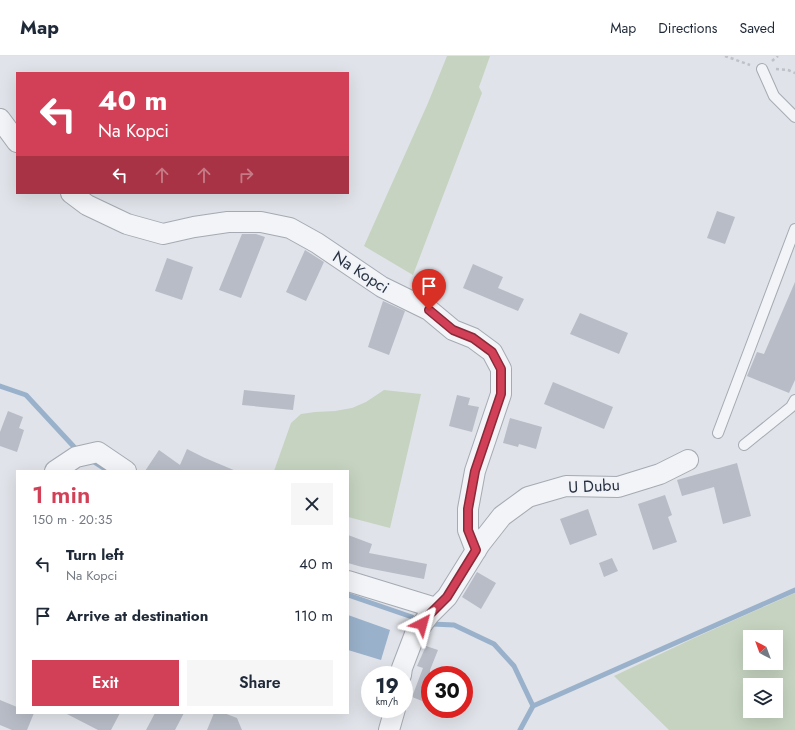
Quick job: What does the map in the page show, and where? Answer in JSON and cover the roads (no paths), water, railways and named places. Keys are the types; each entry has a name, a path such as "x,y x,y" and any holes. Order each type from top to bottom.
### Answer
{"street":[{"path":"0,119 16,141"},
{"name":"Na Kopci","path":"72,194 87,205 127,224 163,234 194,227 228,222 261,222 290,228 317,243 382,287 429,310 453,330 473,338 492,352 501,369 501,394 475,471 468,509 468,530 476,550"},
{"path":"56,470 76,457 98,452 125,470"},
{"name":"U Dubu","path":"403,666 415,634 429,615 447,597 476,550 502,516 528,497 566,486 618,487 660,474 688,460"},
{"path":"349,581 436,608"},
{"path":"390,730 393,718"}],"lane":[{"path":"762,69 774,96 795,117"},
{"path":"718,433 795,229"},
{"path":"744,445 791,407 795,400"}],"water":[{"path":"349,615 390,630 381,660 349,650"}],"waterway":[{"path":"0,386 26,395 76,449"},
{"path":"91,460 106,470"},
{"path":"533,706 795,590"},
{"path":"349,595 412,617"},
{"path":"432,624 454,625 494,644 514,666 533,706 520,730"}]}
